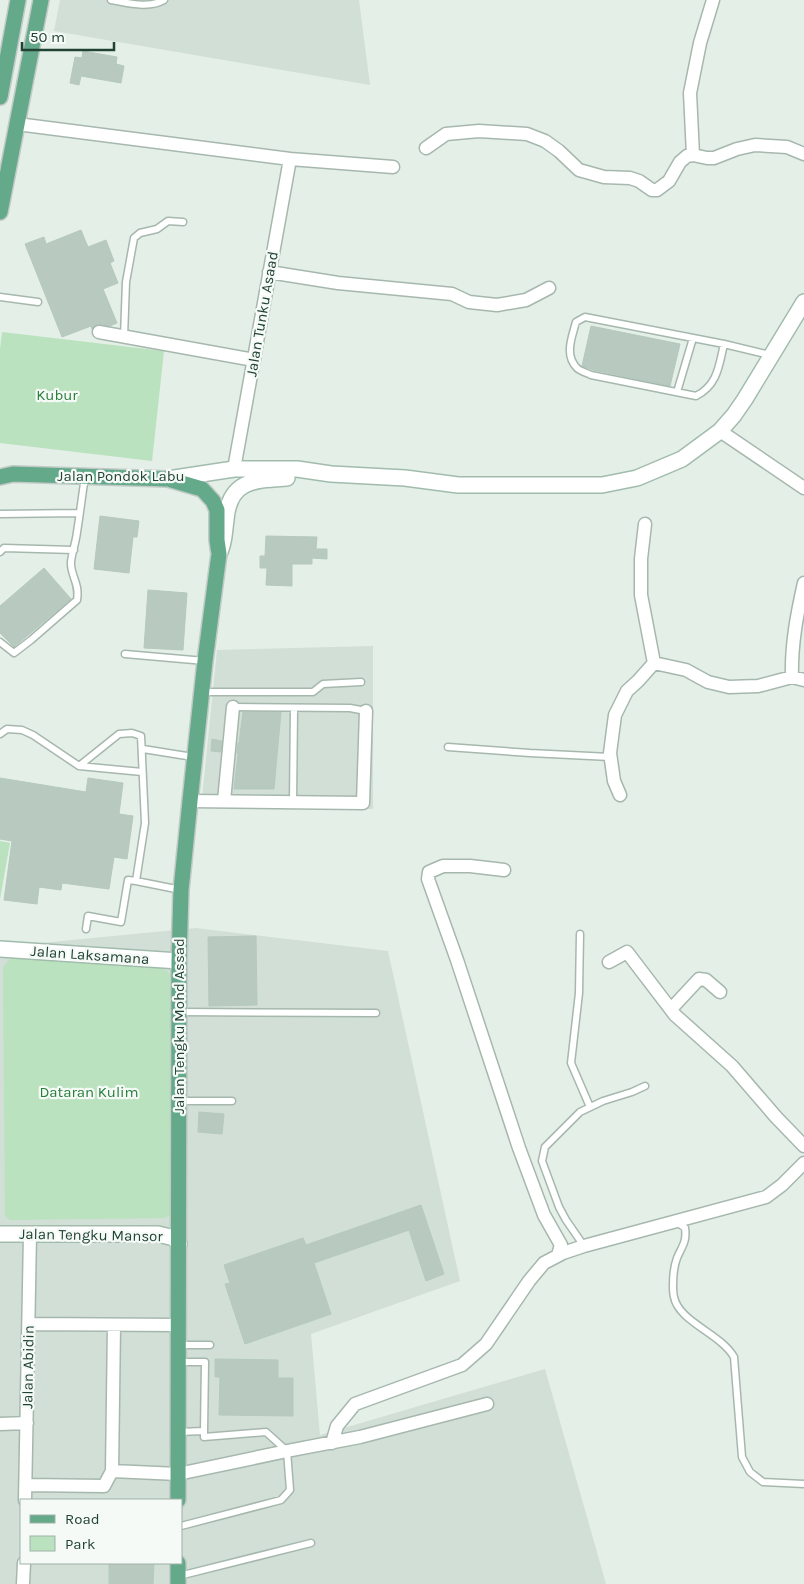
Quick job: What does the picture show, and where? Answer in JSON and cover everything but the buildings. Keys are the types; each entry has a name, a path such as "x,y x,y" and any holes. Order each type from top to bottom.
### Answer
{"main road":[{"path":"0,97 3,59 18,0"},
{"path":"0,212 41,0"},
{"path":"331,474 405,478 458,484 602,485 637,478 682,459 720,431 745,399 804,302"},
{"name":"Jalan Pondok Labu","path":"4,473 168,479 234,468 296,469 331,474"},
{"name":"Jalan Tengku Mohd Assad","path":"219,554 224,543 229,503 237,489 259,481 331,474"},
{"name":"Jalan Tengku Mohd Assad","path":"168,479 202,489 214,501 217,510 219,554 194,757 181,890 179,961 178,1499"},
{"name":"Jalan Laksamana","path":"0,949 179,961"},
{"name":"Jalan Tengku Mansor","path":"0,1234 158,1234 174,1238 179,1244"}],"street":[{"path":"693,155 690,93 700,44 713,0"},
{"path":"17,124 290,158 393,167"},
{"path":"426,148 446,134 479,131 527,134 545,141 579,170 604,177 630,178 640,181 652,190 657,190 670,181 680,162 687,156 714,158 736,149 755,145 787,147 804,154"},
{"name":"Jalan Tunku Asaad","path":"234,468 290,158"},
{"path":"269,272 338,283 452,294 469,302 497,305 526,300 549,288"},
{"path":"99,332 254,360"},
{"path":"720,431 804,488"},
{"path":"645,524 641,559 641,595 654,663"},
{"path":"654,663 686,670 708,682 729,687 758,686 798,679 792,652 797,614 804,583"},
{"path":"620,795 614,781 610,757 615,714 627,691 654,663"},
{"path":"224,801 233,708"},
{"path":"190,802 363,803 366,711"},
{"path":"504,870 470,866 439,868 429,872 428,880 457,960 519,1148 544,1215 561,1245 560,1254"},
{"path":"609,962 627,952 675,1015 732,1066 804,1146"},
{"path":"671,1009 699,979 706,980 720,992"},
{"path":"332,1442 337,1426 355,1404 462,1365 486,1344 529,1280 544,1263 560,1254 584,1246 766,1196 782,1185 804,1164"},
{"name":"Jalan Abidin","path":"25,1499 30,1234"},
{"path":"29,1324 178,1325"},
{"path":"26,1485 104,1486 112,1471 114,1325"},
{"path":"112,1471 178,1474 360,1437 487,1404"},
{"path":"0,1424 27,1424"},
{"path":"23,1584 24,1564"}],"lane":[{"path":"111,0 154,5 164,0"},
{"path":"124,337 126,282 134,238 140,233 157,229 168,221 184,222"},
{"path":"0,298 38,302"},
{"path":"724,344 715,379 705,392 696,396 591,375 577,368 570,356 571,338 576,322 585,317 724,344 772,355"},
{"path":"677,392 693,338"},
{"path":"0,642 14,653 77,600 77,584 71,564 85,477"},
{"path":"0,514 79,513"},
{"path":"0,552 4,548 74,550"},
{"path":"125,654 205,661"},
{"path":"202,692 313,692 323,684 362,682"},
{"path":"233,708 350,708 366,711"},
{"path":"293,802 294,708"},
{"path":"0,734 7,730 22,730 33,735 79,766 142,772"},
{"path":"79,766 119,734 132,733 141,736 143,749 144,823 136,881"},
{"path":"448,747 610,757"},
{"path":"143,749 194,757"},
{"path":"86,929 88,916 121,922 128,880 181,890"},
{"path":"580,934 579,993 571,1063 590,1107"},
{"path":"179,1012 376,1013"},
{"path":"584,1246 559,1207 542,1161 545,1147 580,1112 603,1101 645,1086"},
{"path":"179,1101 232,1101"},
{"path":"676,1221 685,1228 686,1236 684,1245 676,1258 673,1278 674,1298 687,1317 717,1338 730,1349 734,1356 742,1457 750,1472 763,1482 804,1484"},
{"path":"178,1345 210,1345"},
{"path":"178,1362 205,1362 204,1437 266,1432 287,1451 290,1490 282,1500 182,1526"},
{"path":"178,1432 204,1431"},
{"path":"178,1574 311,1543"}],"shaded area":[{"path":"60,0 359,0 370,85 54,31"},
{"path":"373,646 373,809 201,808 217,650"},
{"path":"196,928 388,951 460,1281 311,1334 320,1435 545,1369 606,1584 0,1584 0,947"}],"green space":[{"name":"Kubur","path":"2,332 164,351 152,461 0,443 0,349"},
{"path":"0,841 10,843 0,899"},
{"name":"Dataran Kulim","path":"19,955 158,966 168,972 173,980 173,1211 169,1216 164,1218 10,1220 5,1216 3,968 6,963"}]}
